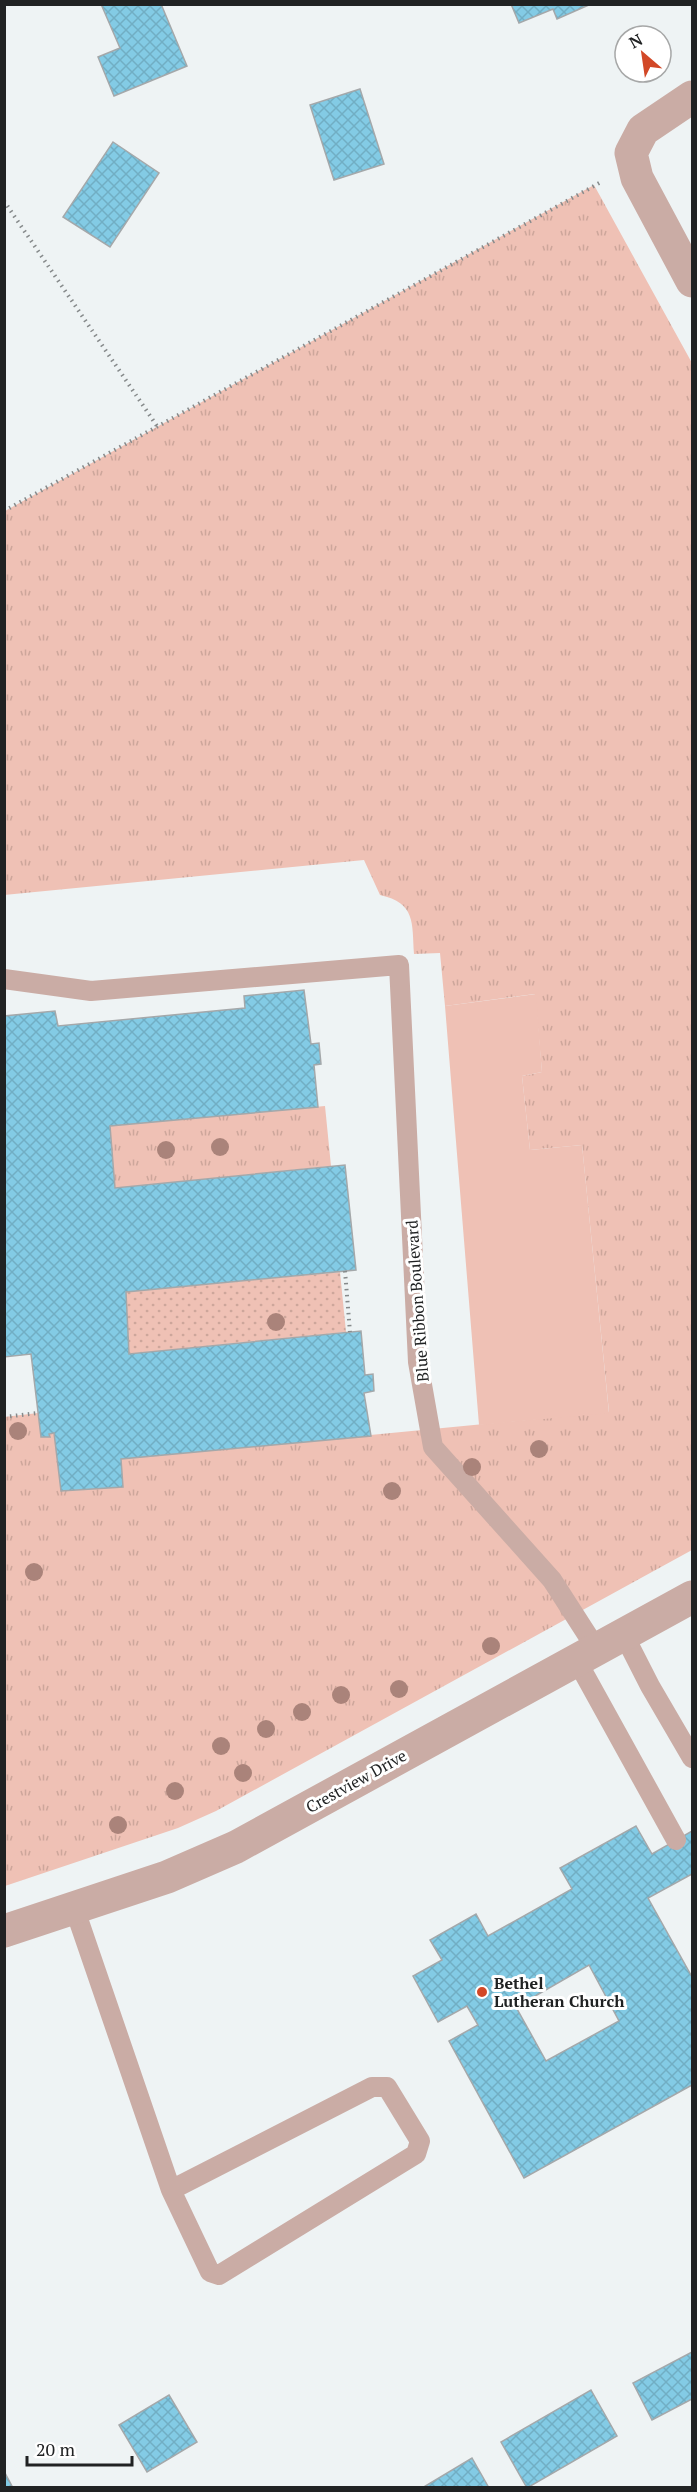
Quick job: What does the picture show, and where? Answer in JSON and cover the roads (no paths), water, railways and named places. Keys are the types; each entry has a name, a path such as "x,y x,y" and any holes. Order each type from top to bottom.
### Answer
{"street":[{"path":"693,97 643,130 631,153 637,178 693,281"},
{"name":"Crestview Drive","path":"4,1931 167,1877 236,1847 693,1597"}],"lane":[{"name":"Blue Ribbon Boulevard","path":"4,979 91,991 399,965 418,1362 433,1447 552,1580 599,1648"},
{"path":"599,1648 650,1686 693,1758"},
{"path":"599,1648 676,1840"},
{"path":"74,1907 171,2190 210,2272 219,2275 416,2154 420,2141 387,2087 372,2087 171,2190"}],"place":[{"name":"Bethel Lutheran Church","path":"482,1992"}]}
